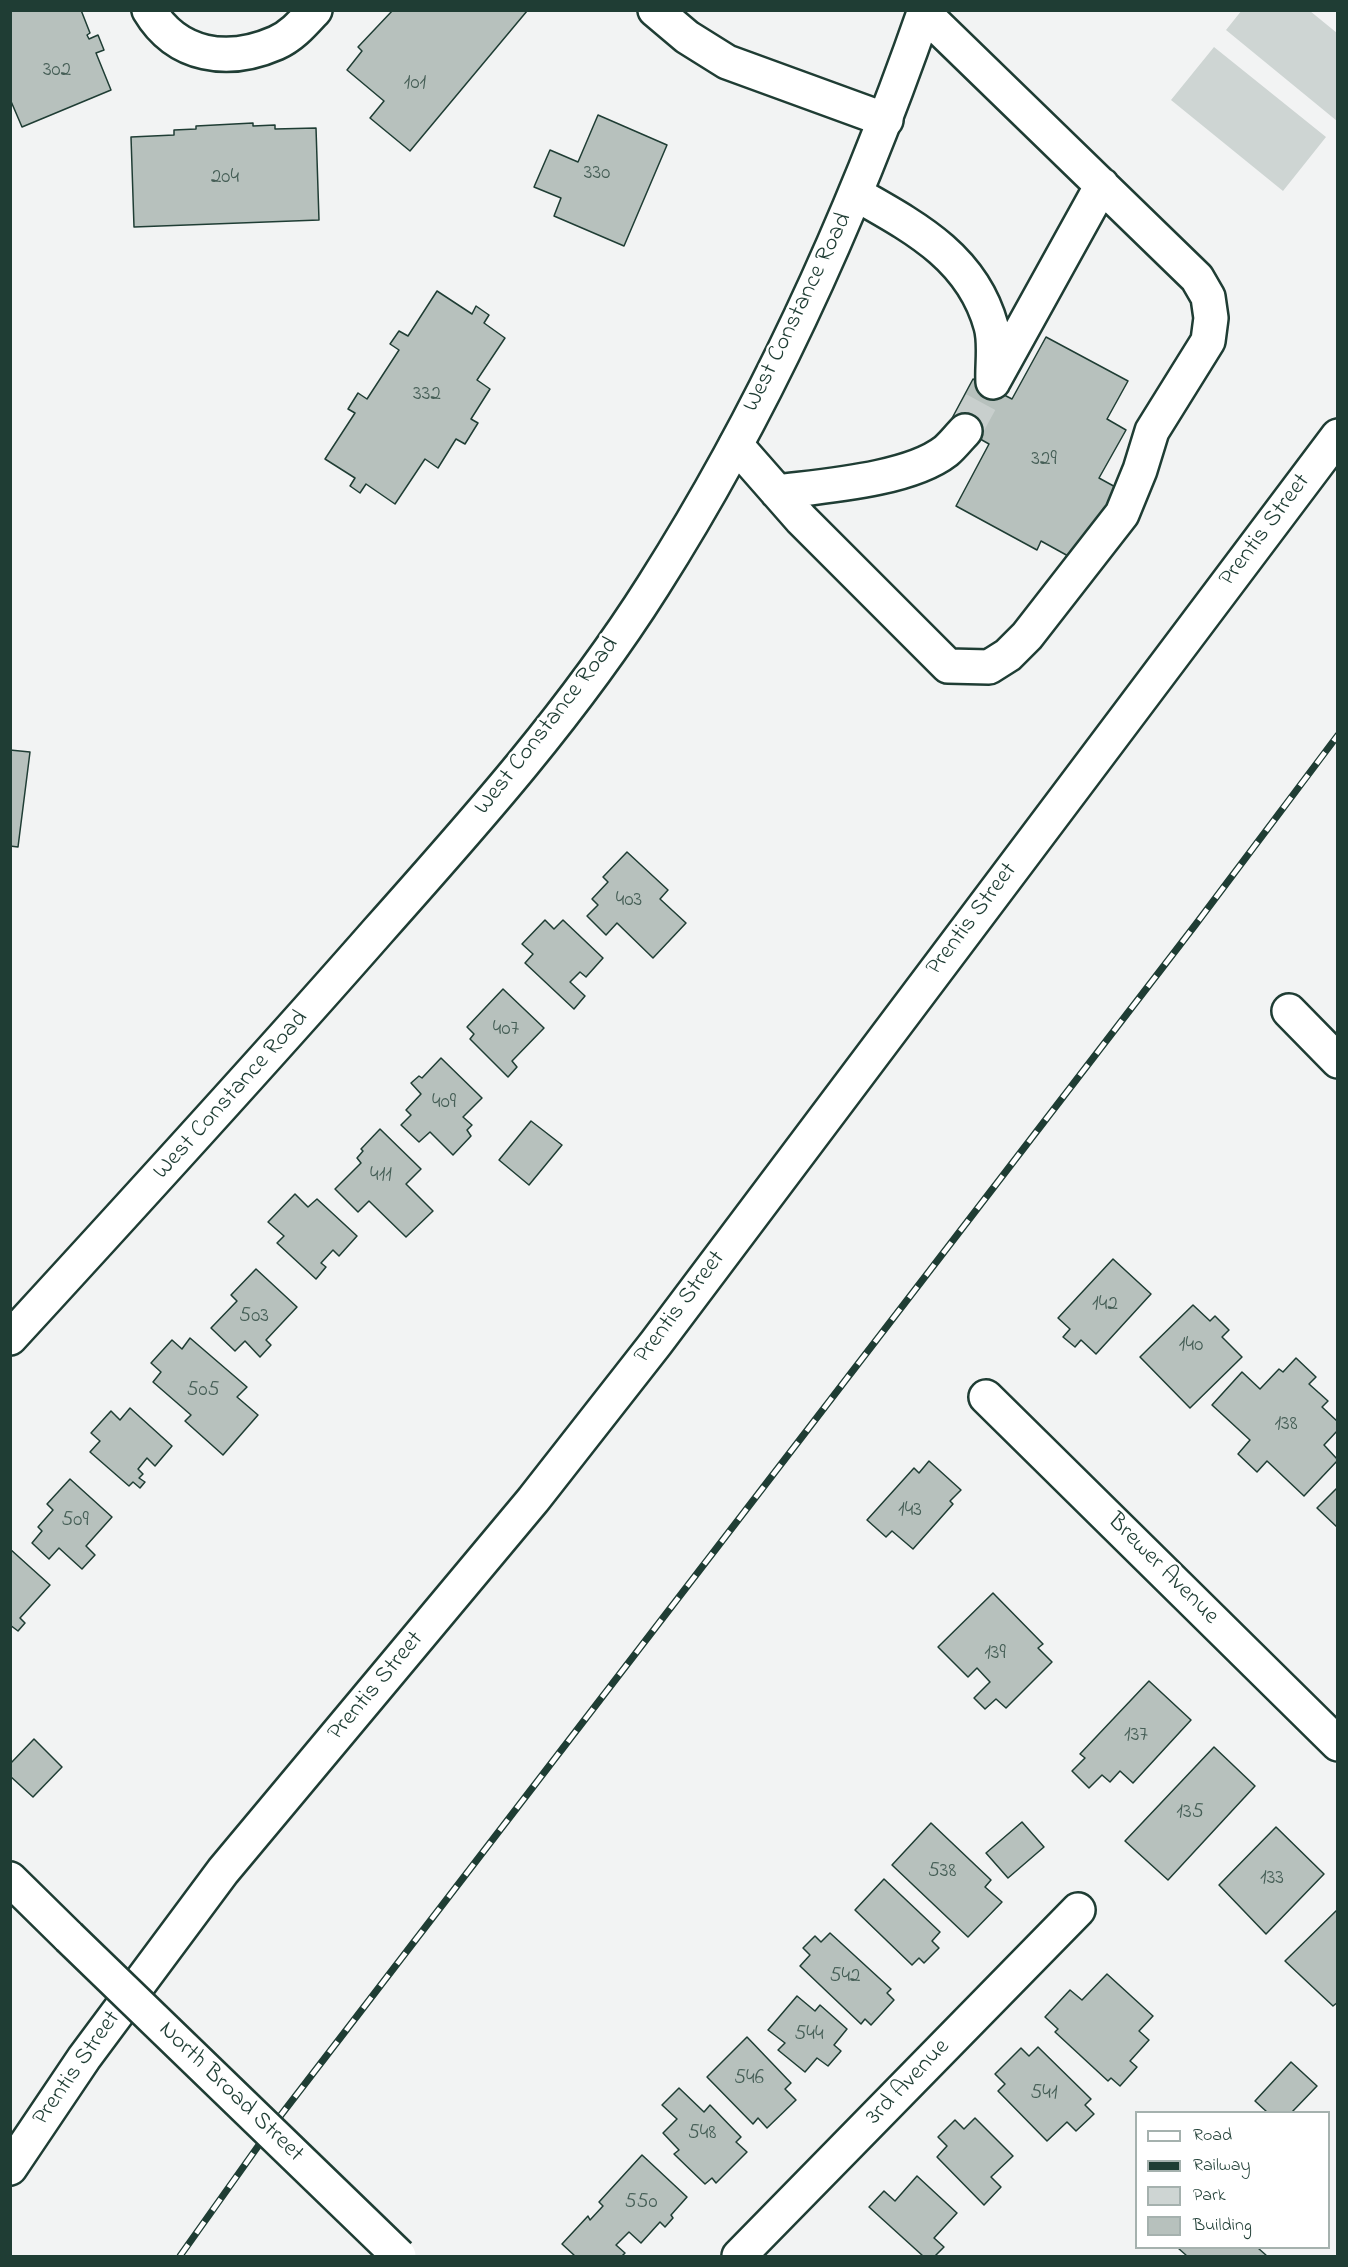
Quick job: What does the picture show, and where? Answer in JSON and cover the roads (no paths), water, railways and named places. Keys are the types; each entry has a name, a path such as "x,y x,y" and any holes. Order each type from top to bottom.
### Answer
{"street":[{"path":"149,10 155,21 180,45 206,53 239,54 276,43 298,28 315,10"},
{"path":"655,10 687,37 727,62 886,120"},
{"path":"736,445 777,492 948,666 989,667 1008,656 1027,636 1122,514 1140,470 1152,431 1208,341 1211,318 1208,297 1197,278 925,12"},
{"name":"West Constance Road","path":"10,1338 239,1089 508,784 576,699 653,586 736,445 808,301 856,194 886,120 925,12"},
{"path":"856,194 922,231 945,249 965,272 980,295 992,328 991,384 1102,185"},
{"path":"777,492 877,478 945,452 965,431"},
{"name":"Prentis Street","path":"10,2168 84,2058 223,1871 532,1500 656,1343 1338,436"},
{"path":"1289,1011 1338,1061"},
{"name":"Brewer Avenue","path":"986,1397 1338,1743"},
{"name":"North Broad Street","path":"10,1879 399,2256"},
{"name":"3rd Avenue","path":"739,2256 1078,1910"}],"tunnel":[{"path":"965,431 989,387"}],"railway":[{"path":"180,2256 271,2128 1196,924 1338,735"}]}
